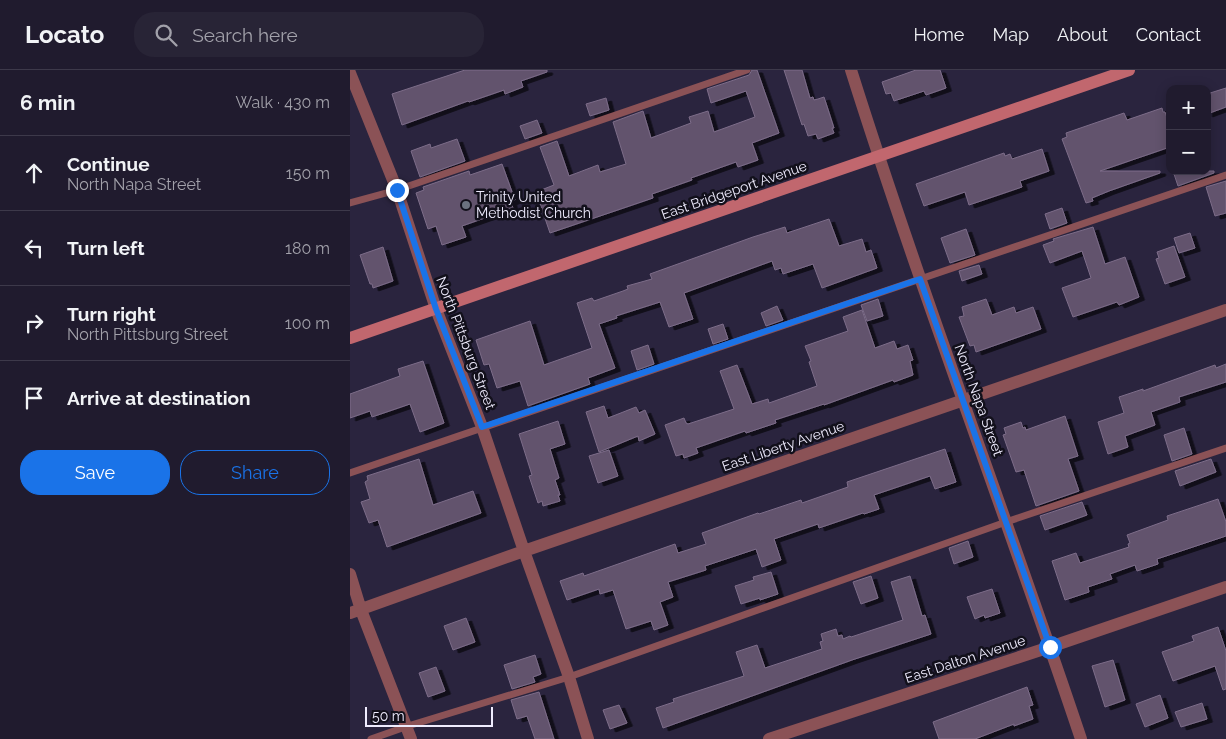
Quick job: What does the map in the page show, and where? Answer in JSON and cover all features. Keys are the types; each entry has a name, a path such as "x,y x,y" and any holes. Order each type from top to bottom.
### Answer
{"street":[{"name":"North Napa Street","path":"851,70 920,279 1081,739"},
{"name":"East Bridgeport Avenue","path":"350,338 1129,70"},
{"name":"North Pittsburg Street","path":"350,73 397,190 436,309 482,427 569,677 588,739"},
{"name":"East Liberty Avenue","path":"356,611 524,551 1226,310"},
{"path":"350,574 356,611 408,726 412,739"},
{"name":"East Dalton Avenue","path":"769,739 1226,587"}],"lane":[{"path":"350,203 397,190 747,70"},
{"path":"350,473 1226,175"},
{"path":"372,739 408,726 569,677 1006,522 1226,448"}],"building":[{"path":"465,70 547,70 547,72 521,81 523,87 505,94 504,90 402,125 392,94"},
{"path":"752,70 757,70 779,133 752,143 758,160 738,167 736,162 652,194 653,198 550,233 536,192 554,185 540,147 557,141 569,176 598,165 600,172 626,164 613,122 643,111 651,138 691,123 689,117 708,111 714,132 755,117 746,91 711,103 707,89 749,75"},
{"path":"784,70 802,70 810,98 813,97 814,100 824,97 834,133 818,139 816,134 808,136 804,124 802,125"},
{"path":"916,70 940,70 946,88 926,95 924,91 894,101 891,93 886,94 882,82"},
{"path":"1226,88 1226,107 1211,113 1211,93"},
{"path":"606,98 609,110 590,116 586,104"},
{"path":"1162,108 1166,115 1166,148 1100,171 1160,171 1160,173 1109,191 1092,198 1093,201 1086,203 1062,139 1067,137 1066,133 1124,113 1127,120"},
{"path":"537,120 542,133 525,139 520,126"},
{"path":"457,139 465,161 420,177 411,151 430,144 431,148"},
{"path":"1042,149 1049,171 1020,181 1022,187 969,205 965,192 924,206 916,184 1004,153 1005,156 1010,154 1012,159"},
{"name":"Trinity United Methodist Church","path":"502,164 515,200 511,202 513,208 462,226 466,237 442,245 436,226 428,229 416,193 424,190 423,187 469,171 470,175"},
{"path":"1174,175 1208,175 1178,186"},
{"path":"1226,181 1226,213 1215,216 1206,187"},
{"path":"1062,208 1067,223 1050,229 1045,214"},
{"path":"829,219 839,246 862,239 866,252 871,250 877,268 822,288 813,264 783,274 781,268 775,270 772,261 684,293 693,319 669,327 660,302 616,316 617,318 599,324 615,368 588,378 590,384 528,406 520,381 497,388 489,364 484,365 476,340 530,321 544,365 592,348 577,303 592,298 594,301 623,291 628,289 627,286 652,279 650,274 753,237 785,227 787,233"},
{"path":"1093,227 1105,264 1125,257 1139,297 1119,305 1117,302 1073,317 1062,288 1091,278 1082,251 1050,263 1043,245 1054,241 1053,239"},
{"path":"966,229 975,255 950,263 941,238"},
{"path":"1190,233 1195,248 1179,253 1174,238"},
{"path":"1174,246 1185,277 1165,284 1156,259 1159,258 1157,252"},
{"path":"383,247 393,281 373,288 360,255"},
{"path":"979,265 982,274 962,281 959,271"},
{"path":"878,299 883,316 867,321 861,305"},
{"path":"986,299 992,315 1014,307 1016,313 1033,307 1041,329 976,352 974,345 970,346 959,317 964,316 962,307"},
{"path":"777,306 783,320 766,326 761,313"},
{"path":"862,310 875,348 894,341 897,349 908,345 913,360 910,361 913,375 775,420 776,423 746,433 745,431 696,448 698,453 684,458 683,454 676,456 665,425 684,418 688,424 734,409 720,371 737,365 752,404 768,399 769,403 817,386 805,346 848,331 843,317"},
{"path":"723,324 728,339 713,344 708,329"},
{"path":"648,345 654,364 637,370 631,351"},
{"path":"423,361 444,423 420,432 410,404 372,417 370,411 350,418 350,394 400,376 398,369"},
{"path":"1226,364 1226,382 1179,397 1180,402 1151,412 1155,425 1125,436 1128,447 1108,454 1098,422 1124,413 1119,397 1143,389 1143,391 1215,365 1216,368"},
{"path":"604,406 608,418 636,407 639,413 645,410 655,434 639,441 638,436 599,452 586,412"},
{"path":"1065,416 1078,456 1068,459 1079,491 1036,506 1024,470 1016,472 1003,435 1006,434 1004,428 1021,422 1026,430"},
{"path":"558,421 565,444 550,449 559,478 555,480 560,501 543,506 542,501 538,503 529,476 532,475 519,434"},
{"path":"1184,428 1192,454 1172,461 1164,435"},
{"path":"945,449 956,482 935,489 930,476 874,495 879,509 819,528 818,524 774,539 781,560 762,567 756,549 705,566 706,570 668,582 673,597 660,602 668,625 654,630 651,621 626,629 613,590 600,594 599,589 567,600 560,581 583,573 584,576 675,544 678,553 706,544 702,533 801,500 802,503 848,487 847,482"},
{"path":"609,450 618,476 598,483 589,456"},
{"path":"419,459 433,505 473,491 481,513 387,547 378,520 369,523 361,502 370,499 365,482 368,480 367,476"},
{"path":"1211,459 1216,472 1180,486 1175,471"},
{"path":"1218,499 1226,522 1226,536 1157,559 1158,564 1137,571 1135,565 1110,574 1112,579 1088,587 1089,592 1065,600 1052,561 1076,553 1080,563 1129,547 1128,544 1130,543 1127,535 1168,520 1167,516"},
{"path":"1082,502 1087,515 1045,530 1040,516"},
{"path":"968,541 973,557 954,564 949,548"},
{"path":"771,572 778,594 741,604 735,586 754,580 753,577"},
{"path":"871,576 878,598 861,604 853,582"},
{"path":"910,576 922,616 925,615 931,634 852,660 663,728 656,708 674,702 673,699 744,676 736,652 757,645 765,668 822,649 820,642 823,641 821,634 836,629 838,636 842,635 843,639 903,620 891,582"},
{"path":"992,589 1000,613 985,618 984,615 975,619 967,597"},
{"path":"466,618 475,642 453,650 444,626"},
{"path":"1218,627 1226,651 1226,689 1223,690 1215,666 1173,681 1162,652 1194,641 1192,636"},
{"path":"535,655 541,674 533,677 535,682 512,689 504,665"},
{"path":"1113,660 1125,700 1105,707 1092,666"},
{"path":"436,667 445,691 428,697 419,673"},
{"path":"1027,687 1033,705 1029,706 1033,719 975,739 939,739 933,722"},
{"path":"539,692 554,739 535,739 527,716 517,719 511,700"},
{"path":"1160,695 1168,718 1145,727 1136,704"},
{"path":"1202,703 1207,719 1181,727 1175,712"},
{"path":"619,705 627,723 610,729 603,710"}],"place":[{"name":"Trinity United Methodist Church","path":"466,205"}],"route":[{"path":"397,190 436,309 482,427 920,279 1050,647"}]}
